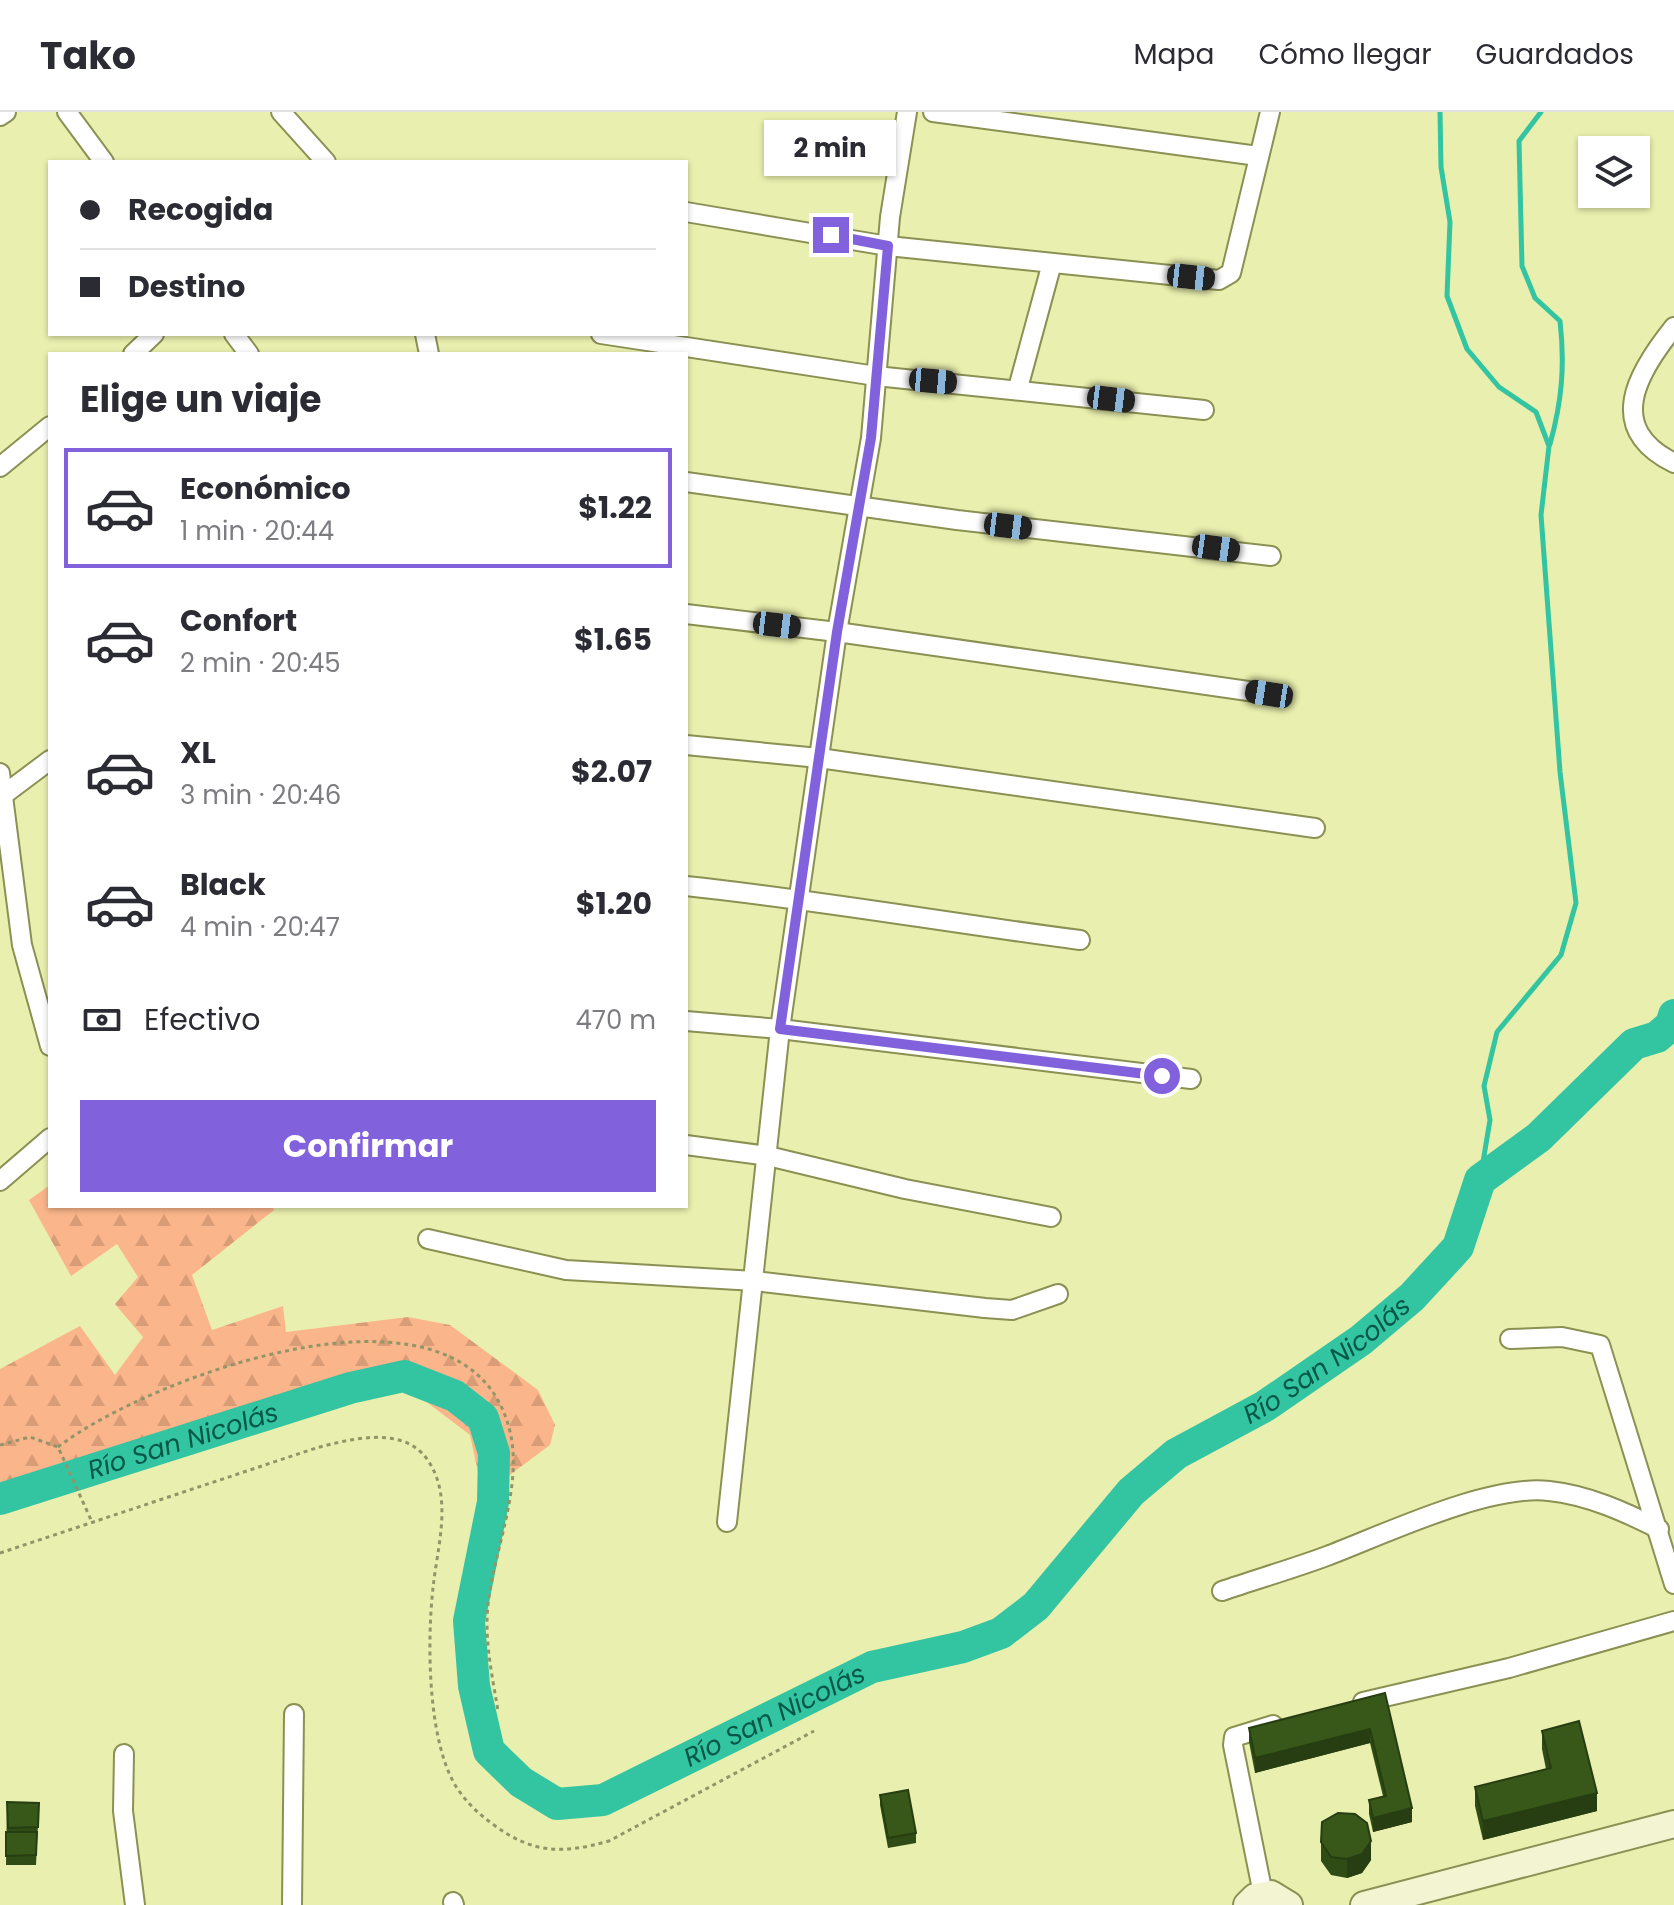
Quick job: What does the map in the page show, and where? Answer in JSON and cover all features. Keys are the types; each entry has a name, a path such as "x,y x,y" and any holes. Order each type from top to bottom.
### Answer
{"street":[{"path":"0,116 6,112"},
{"path":"67,112 103,160"},
{"path":"281,112 324,160"},
{"path":"727,1522 780,1029 837,632 859,505 876,376 888,246 907,112"},
{"path":"933,112 1258,156"},
{"path":"688,212 888,246 1225,279 1231,273 1270,112"},
{"path":"1018,388 1052,263"},
{"path":"1674,327 1642,373 1633,394 1633,420 1639,438 1656,454 1674,463"},
{"path":"135,352 152,336"},
{"path":"614,336 876,376 1018,388 1204,410"},
{"path":"0,467 48,428"},
{"path":"688,482 957,520 1271,556"},
{"path":"688,614 837,632 1269,694"},
{"path":"688,745 819,758 1315,828"},
{"path":"2,796 48,762"},
{"path":"0,773 22,945 48,1039"},
{"path":"688,886 799,898 906,917 1080,940"},
{"path":"688,1021 780,1029 1191,1079"},
{"path":"0,1181 48,1140"},
{"path":"688,1145 768,1156 890,1186 1051,1217"},
{"path":"428,1239 566,1270 755,1281 1002,1309 1023,1307 1058,1294"},
{"path":"1510,1339 1562,1337 1600,1345 1674,1584"},
{"path":"1222,1591 1425,1519 1516,1492 1548,1490 1571,1495 1600,1503 1659,1529"},
{"path":"1339,1708 1509,1668 1674,1621"},
{"path":"292,1905 294,1714"},
{"path":"1289,1905 1279,1896 1255,1900 1234,1737 1297,1718"},
{"path":"124,1754 123,1811 135,1905"},
{"path":"1364,1905 1674,1824"}],"path":[{"path":"58,1447 92,1423 157,1391 237,1363 304,1346 353,1341 391,1342 462,1364 486,1382 502,1403 512,1439 511,1479 489,1598 486,1636 498,1711"},
{"path":"0,1445 30,1437 58,1447 92,1523"},
{"path":"0,1553 340,1442 388,1438 419,1451 435,1471 442,1503 430,1633 443,1754 457,1789 477,1813 505,1834 540,1849 574,1851 609,1841 814,1731"}],"green space":[{"path":"48,1186 48,1208 273,1208 192,1275 212,1330 283,1306 286,1332 408,1317 450,1325 538,1390 555,1425 550,1445 483,1495 470,1435 391,1375 148,1448 0,1500 0,1369 80,1326 115,1375 143,1337 115,1304 138,1277 117,1244 71,1276 29,1200"}],"building":[{"path":"1385,1693 1412,1808 1373,1818 1369,1800 1386,1796 1370,1729 1255,1758 1249,1728"},
{"path":"1579,1721 1597,1793 1483,1821 1475,1787 1551,1768 1542,1731"},
{"path":"908,1790 916,1833 888,1838 880,1795"},
{"path":"7,1802 39,1803 38,1827 8,1828"},
{"path":"1338,1813 1355,1814 1367,1823 1371,1841 1362,1854 1347,1859 1331,1857 1321,1842 1322,1822"},
{"path":"6,1832 37,1832 36,1855 6,1856"}],"waterway":[{"path":"1440,112 1441,167 1450,222 1447,296 1467,349 1499,387 1536,412 1549,446 1541,515 1560,772 1576,903 1561,955 1497,1032 1484,1086 1490,1120 1480,1180"},
{"path":"1541,112 1519,141 1522,266 1535,298 1560,321 1561,383 1550,444"},
{"name":"Río San Nicolás","path":"0,1499 350,1388 404,1376 455,1396 483,1418 494,1453 493,1502 469,1621 474,1686 489,1751 521,1782 557,1804 603,1800 872,1667 963,1647 1001,1633 1036,1606 1131,1492 1176,1454 1265,1406 1361,1340 1412,1297 1458,1247 1480,1180 1539,1137 1634,1044 1657,1037 1671,1025 1674,1015"}],"route":[{"path":"831,235 888,246 871,438 837,632 780,1029 1162,1076"}]}
